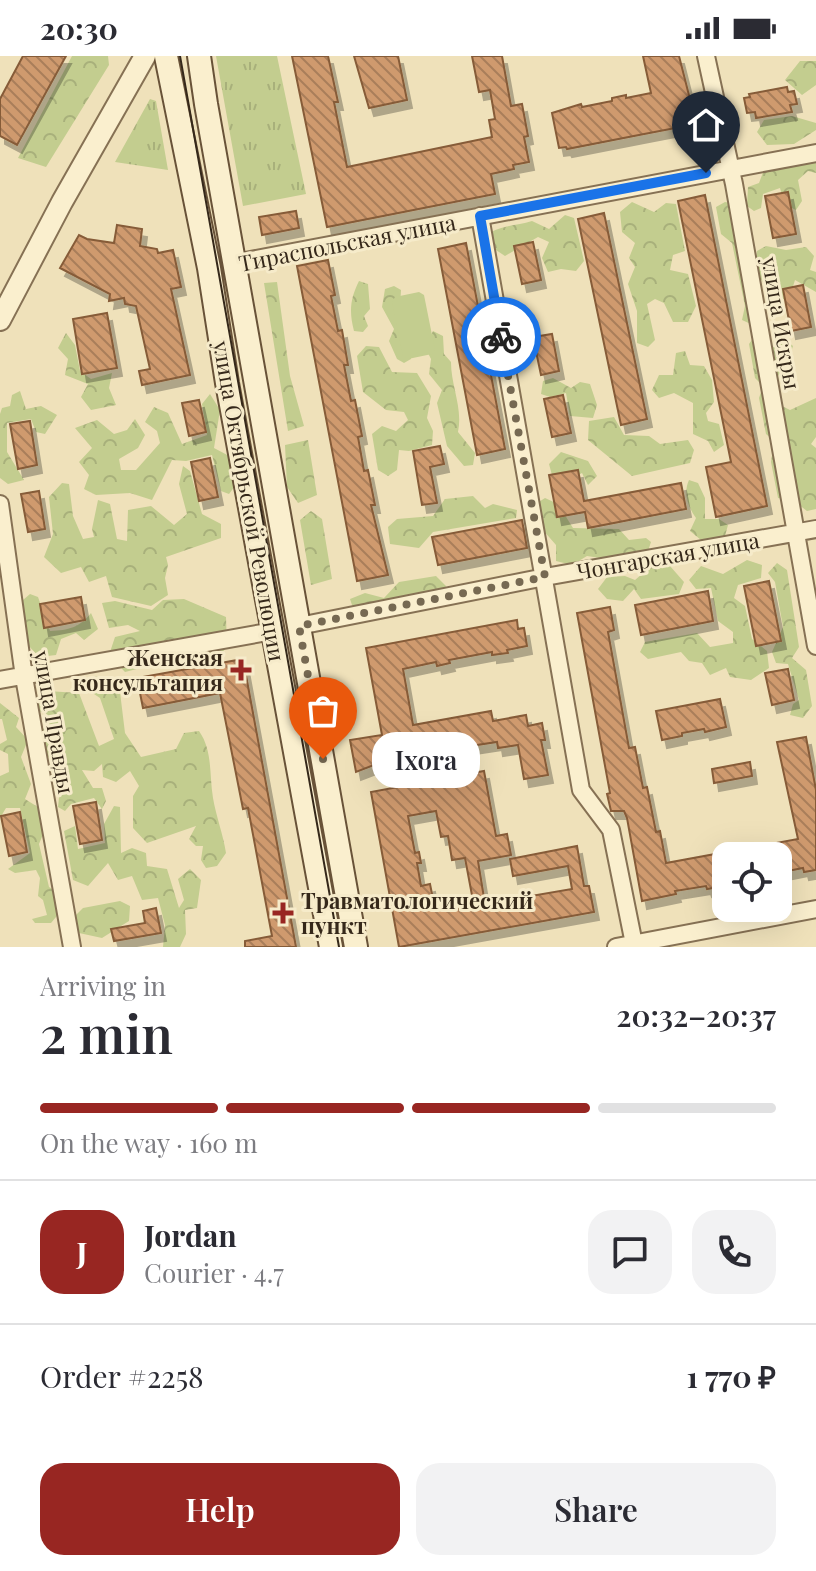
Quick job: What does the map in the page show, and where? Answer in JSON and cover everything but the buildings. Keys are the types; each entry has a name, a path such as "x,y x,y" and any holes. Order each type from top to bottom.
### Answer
{"main road":[{"name":"улица Октябрьской Революции","path":"164,56 194,187 227,383 285,629 330,794 356,947"},
{"name":"улица Октябрьской Революции","path":"199,56 255,377 304,799 331,947"},
{"path":"194,187 220,182"},
{"name":"Тираспольская улица","path":"209,268 235,263"},
{"path":"227,383 255,377"},
{"path":"304,799 330,794"}],"street":[{"path":"0,320 142,61 164,56"},
{"name":"улица Искры","path":"706,56 731,168 816,646"},
{"name":"Тираспольская улица","path":"235,263 816,153"},
{"path":"480,216 581,790 611,830 623,946 816,909"},
{"name":"улица Правды","path":"0,504 24,677 72,947"},
{"name":"Чонгарская улица","path":"0,680 816,529"}],"green space":[{"path":"72,56 108,56 109,65 46,167 18,158"},
{"path":"216,56 277,56 306,194 243,206"},
{"path":"800,61 816,61 816,85 802,95 785,80"},
{"path":"150,99 156,101 168,170 115,162"},
{"path":"792,116 816,123 816,130 794,144 767,145 757,132 764,120"},
{"path":"816,159 816,173 808,171 798,180 802,201 796,210 785,205 780,188 763,194 761,208 754,211 747,206 748,187 759,183 765,167"},
{"path":"632,202 654,212 666,203 676,204 685,251 673,255 670,270 688,274 696,306 688,322 673,322 664,303 655,299 647,304 655,340 648,347 637,343 637,311 628,284 635,267 629,258 635,243 622,232 620,212"},
{"path":"725,202 736,204 755,326 742,320 745,306 732,243 721,234 716,207"},
{"path":"565,215 574,218 584,261 576,271 561,269 548,272 542,258 549,242 538,237 505,256 490,246 487,235 498,229 532,221 549,229"},
{"path":"766,246 786,250 806,247 814,256 810,270 816,272 816,292 795,280 790,296 766,303 765,284 754,272 757,251"},
{"path":"359,281 368,284 370,309 364,316 368,326 363,332 354,331 351,318 352,300"},
{"path":"277,282 290,376 304,426 288,431 264,283"},
{"path":"394,286 401,290 400,309 414,337 411,359 404,363 397,359 389,341 394,329 382,307 385,289"},
{"path":"419,292 424,295 435,350 432,354 408,359 403,356 392,302 395,297"},
{"path":"433,331 443,336 444,354 451,362 459,414 458,432 475,453 473,465 464,466 447,446 437,403 442,390 429,374 431,359 425,347"},
{"path":"66,333 75,345 80,371 91,379 112,373 109,388 116,405 91,410 81,397 88,384 65,375 68,359 58,348"},
{"path":"756,334 768,351 785,339 793,346 787,364 778,376 780,405 790,410 816,398 816,437 811,444 816,448 816,509 807,511 794,501 778,498 771,462 774,441 766,434 759,398 763,386 755,378 749,344"},
{"path":"366,346 379,347 392,372 417,373 431,396 427,418 433,431 432,445 409,451 399,450 397,470 388,476 378,470 372,434 382,426 396,431 408,420 404,412 386,410 363,392 357,356"},
{"path":"685,351 690,365 704,366 712,380 714,402 706,413 708,421 719,424 724,445 714,452 708,441 693,434 693,403 674,393 659,398 652,390 659,375 673,375 676,353"},
{"path":"553,378 571,388 580,382 590,384 597,405 593,418 570,416 566,393 550,397 541,394 543,381"},
{"path":"20,391 26,409 41,406 57,415 45,434 36,432 31,419 7,423 7,452 24,480 8,484 0,478 0,414 2,408 10,406 12,395"},
{"path":"210,394 220,410 214,448 233,458 235,486 229,494 221,491 212,455 186,461 172,460 152,500 130,493 96,495 84,489 89,475 79,462 92,448 75,428 97,420 114,434 127,430 135,419 145,435 138,448 119,459 121,470 136,470 160,443 157,431 145,422 154,407 168,413 182,444 207,435 202,404"},
{"path":"614,417 624,435 649,436 660,444 688,440 694,450 690,463 632,476 588,440 589,421"},
{"path":"308,440 317,495 298,503 287,487 285,445"},
{"path":"561,452 588,461 597,476 588,485 582,473 568,481 553,479 549,464"},
{"path":"183,466 190,471 202,514 221,524 221,538 166,557 168,595 151,606 112,597 106,576 89,582 81,567 61,573 44,557 53,534 49,497 62,483 69,484 73,516 83,539 94,537 92,529 98,500 110,504 117,539 127,541 128,510 151,506 174,525 187,514 179,484"},
{"path":"689,480 698,483 705,498 705,519 719,519 728,525 725,536 701,540 690,531 696,518 687,500"},
{"path":"473,496 485,508 493,504 517,510 516,518 433,532 419,548 390,544 388,527 397,519 433,516 445,499"},
{"path":"545,498 558,504 573,528 619,529 629,540 646,538 651,542 648,551 607,559 587,556 572,565 556,561 556,545 536,522 534,505"},
{"path":"311,511 322,519 332,579 311,585 300,520"},
{"path":"747,560 762,565 761,578 738,585 734,598 745,606 752,639 767,651 769,668 751,680 730,677 726,668 710,675 702,663 689,661 681,652 648,659 640,652 645,642 697,633 710,647 733,643 733,632 718,621 711,588 696,589 689,580 701,566 723,574"},
{"path":"777,563 787,570 799,647 792,658 806,670 812,706 803,718 790,715 793,704 799,700 788,664 776,663 772,652 783,627 775,582 768,573"},
{"path":"670,566 684,582 679,594 641,599 634,589 623,601 607,599 598,589 607,577 625,576 635,580 649,568"},
{"path":"436,576 446,586 440,600 360,613 350,599 365,593 384,598 399,582"},
{"path":"30,594 38,597 50,631 73,627 91,613 98,629 84,640 76,633 61,639 56,655 39,657 27,644 23,600"},
{"path":"184,599 226,617 227,647 219,656 201,655 187,642 172,660 125,672 109,655 115,637 140,631 128,625 109,628 102,603 115,601 152,610 163,600"},
{"path":"104,676 120,692 125,733 141,757 176,749 184,733 199,731 209,755 213,798 226,853 217,866 206,868 201,860 203,846 196,846 189,839 196,826 147,843 133,828 133,796 139,786 130,771 116,782 103,777 102,764 94,771 82,770 93,788 102,788 106,801 102,809 94,798 71,804 65,811 58,807 62,769 45,754 42,731 48,722 46,713 38,711 36,699 47,691 79,693 99,746 114,739 100,698 88,690 93,677"},
{"path":"0,703 19,718 16,727 28,740 21,757 31,784 25,799 41,809 46,827 39,844 49,887 60,894 61,911 51,923 35,923 32,919 47,915 43,900 38,896 40,878 36,870 15,873 8,869 30,853 20,808 6,808 0,818 0,776 9,772 8,754 0,750 0,744 7,740 0,719"},
{"path":"114,806 120,807 121,853 132,848 146,853 147,866 167,869 179,908 184,900 178,879 190,869 201,880 197,908 185,910 186,934 180,947 163,947 165,925 158,898 142,900 132,876 118,880 108,863 88,886 73,880 64,831 75,826 78,849 105,843 104,824"},
{"path":"120,901 130,906 129,921 102,938 79,933 75,916 83,908"}],"tram line":[{"path":"180,56 339,947"}],"way so far":[{"path":"323,759 299,626 545,577 501,337"}],"place":[{"name":"Женская консультация","path":"241,670"},
{"name":"Ixora","path":"323,759"},
{"name":"Травматологический пункт","path":"283,913"}],"route":[{"path":"501,337 480,216 706,173"}]}
